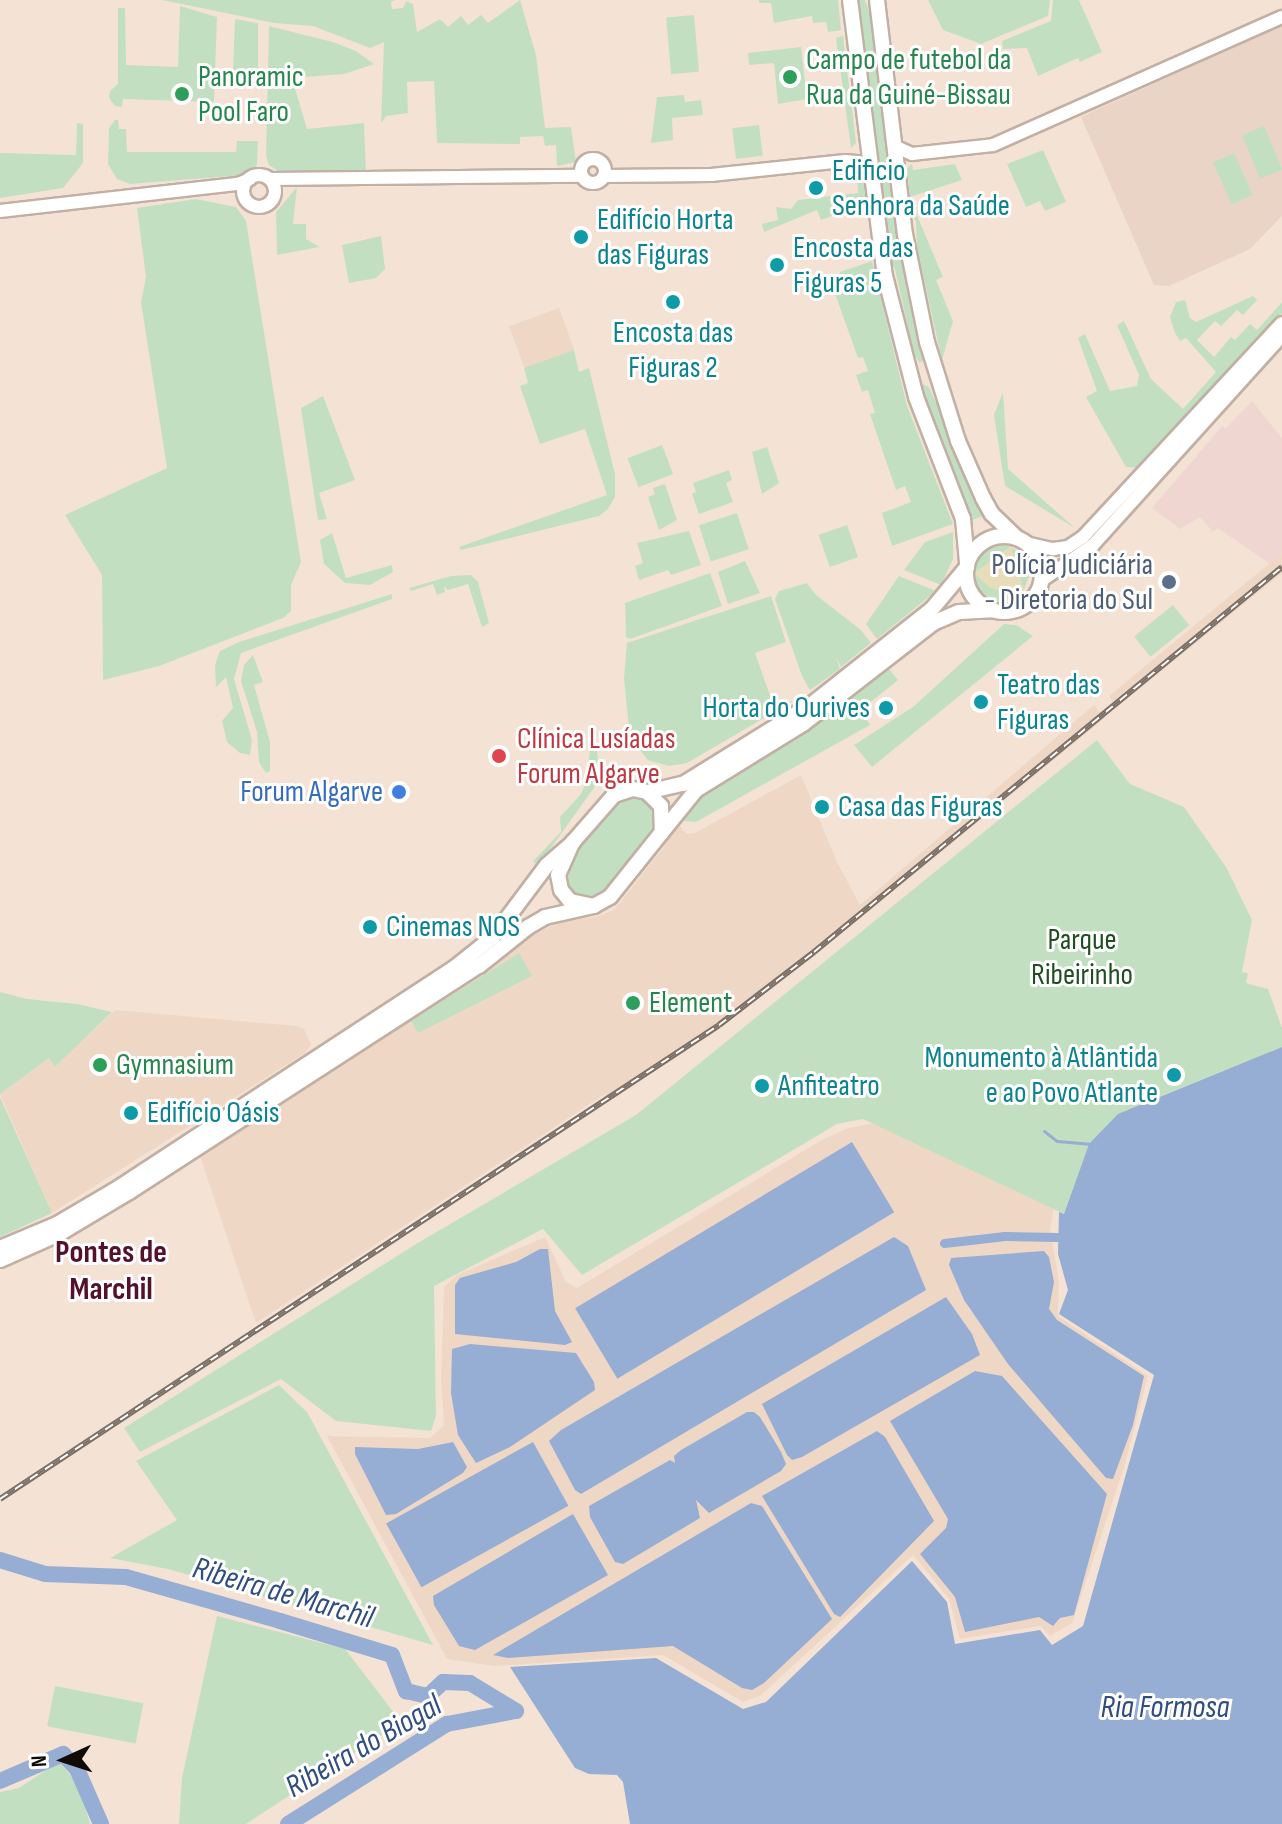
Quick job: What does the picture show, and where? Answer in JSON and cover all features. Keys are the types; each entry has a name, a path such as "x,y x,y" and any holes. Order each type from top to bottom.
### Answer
{"main road":[{"path":"850,0 885,276 916,397 963,519 967,585 973,596 992,610"},
{"path":"869,0 880,29"},
{"path":"0,1260 59,1234 129,1192 479,966 528,927 545,917 594,906 610,897 696,790 787,734 933,623 959,612 1003,612 1023,607 1035,596 1041,581 1039,560 992,514 958,441 927,342 905,234 877,0"},
{"path":"885,276 894,285 916,367 925,366 927,342"},
{"path":"916,397 918,380 930,380 946,427 958,441"},
{"path":"0,1248 57,1224 115,1190 461,963 493,937 547,865 573,842 614,795 633,789 647,792 683,784 812,704 932,609 982,542 1005,536 1021,540"},
{"path":"647,792 661,806 662,832"},
{"path":"573,842 560,867 559,884 570,901 594,906"}],"street":[{"path":"894,146 912,154 993,145 1282,17"},
{"path":"845,161 861,156 868,148"},
{"path":"896,167 912,154"},
{"path":"582,176 584,164 594,159 604,167 604,176"},
{"path":"0,211 238,184 262,175 270,179 301,181 439,175 582,176 591,182 604,176 711,175 845,161 857,162 871,170"},
{"path":"248,202 244,189 250,179"},
{"path":"270,179 275,188 273,199"},
{"path":"187,189 238,194 260,207 301,181"},
{"path":"1021,540 1053,549 1068,547 1083,537 1282,323"},
{"path":"1041,581 1093,545 1282,336"}],"shaded area":[{"path":"1282,25 1282,216 1250,249 1169,286 1154,285 1081,117"},
{"path":"559,308 574,350 525,368 509,326"},
{"path":"1252,401 1282,438 1282,553 1270,564 1218,528 1213,532 1200,517 1180,529 1152,508 1222,426 1226,428"},
{"path":"1282,553 1282,573 1116,708 1109,696"},
{"path":"1094,705 1105,718 820,951 604,1102 605,1094 256,1323 198,1151 528,933 535,934 562,921 600,916 615,909 666,844 676,822 687,834 695,833 801,775 837,862 860,905"},
{"path":"115,1010 297,1026 304,1029 311,1044 305,1053 52,1213 0,1094 49,1058 55,1067"},
{"path":"879,1122 1058,1181 1050,1230 1059,1281 1058,1316 1148,1376 1125,1464 1072,1623 1050,1636 1040,1626 960,1639 949,1599 913,1555 760,1696 743,1702 663,1655 495,1666 447,1659 327,1436 430,1438 444,1425 441,1381 444,1287 457,1275 545,1237 566,1282 577,1288 820,1141 848,1128"}],"green space":[{"path":"162,0 395,0 391,2 392,9 403,8 406,1 413,4 417,32 440,19 448,27 461,16 468,25 481,15 488,23 520,0 536,55 545,128 571,127 576,162 557,166 556,145 545,146 543,136 520,137 520,144 437,143 434,81 407,82 408,113 386,116 381,123 384,42 370,48 313,26 274,23"},
{"path":"759,0 838,0 841,30 828,32 826,22 813,23 812,16 774,23 771,3 759,3"},
{"path":"855,0 865,0 873,21 900,248 925,359 920,363 914,354 895,269 889,262"},
{"path":"928,0 1050,0 1048,16 981,44 943,30"},
{"path":"1053,0 1079,0 1102,52 1080,62 1078,58 1038,76 1027,48 1003,49 1002,41 1051,21"},
{"path":"180,6 217,17 214,102 123,99 122,107 115,106 109,98 110,91 118,84 118,8 125,8 126,65 178,67"},
{"path":"694,15 699,72 671,74 666,17"},
{"path":"235,19 258,23 258,75 255,77 236,76 233,72"},
{"path":"269,26 333,42 356,51 374,64 344,74 292,78 307,129 364,123 366,173 281,173 269,165 266,155"},
{"path":"843,36 856,143 851,148 836,38"},
{"name":"Campo de futebol da Rua da Guiné-Bissau","path":"801,47 807,99 778,104 774,63 749,65 748,53"},
{"path":"684,95 685,102 701,100 703,115 672,118 673,140 651,143 657,97"},
{"path":"118,120 119,129 126,129 127,152 236,152 237,141 258,141 255,170 244,175 130,184 117,179 108,164 109,128"},
{"path":"77,123 83,124 83,163 63,188 0,198 0,153 76,155"},
{"path":"759,125 763,156 736,159 732,128"},
{"path":"1264,126 1282,169 1260,179 1242,135"},
{"path":"1043,150 1066,202 1045,211 1040,201 1026,207 1007,164"},
{"path":"1234,153 1253,195 1232,204 1213,162"},
{"path":"912,164 913,170 955,164 962,180 910,197 907,168"},
{"path":"863,174 866,204 821,220 817,210 764,232 762,224 778,220 776,207 791,209 798,200 858,193 857,175"},
{"path":"297,187 293,224 306,224 306,239 320,247 277,255 276,212"},
{"path":"196,199 236,207 246,221 301,562 291,585 291,611 283,618 159,666 103,680 102,575 65,515 167,468 141,302 146,277 137,208"},
{"path":"916,213 943,277 936,280 953,321 942,360 917,248 916,221 912,216"},
{"path":"381,236 385,269 376,278 349,283 342,245"},
{"path":"872,261 907,406 953,524 892,546 882,513 911,502 905,486 896,490 870,414 875,413 868,390 862,392 856,375 868,371 863,357 858,358 832,285 841,280 840,272"},
{"path":"1253,296 1257,300 1243,315 1237,310 1221,326 1215,321 1197,340 1214,357 1231,337 1235,340 1250,324 1257,330 1282,302 1282,313 1140,468 1126,467 1086,397 1097,391 1078,338 1085,334 1110,391 1137,386 1139,375 1117,325 1124,321 1151,379 1183,409 1216,372 1186,338 1180,341 1175,333 1170,317 1176,302 1185,300 1190,318 1196,322"},
{"path":"574,350 579,372 589,368 615,474 615,497 599,516 461,550 459,547 607,495 585,429 540,444 520,386 528,383 524,368"},
{"path":"923,384 929,387 985,515 968,522 929,421 921,387"},
{"path":"1003,392 1008,469 1075,528 1005,486 994,415"},
{"path":"323,396 355,480 319,493 327,519 318,520 301,408"},
{"path":"662,445 673,474 639,487 627,458"},
{"path":"767,447 779,483 762,494 752,452"},
{"path":"729,470 732,480 726,483 733,502 699,514 692,494 696,492 693,483"},
{"path":"665,484 677,520 659,530 648,497 655,494 653,488"},
{"path":"737,513 749,549 711,562 699,525"},
{"path":"847,525 858,557 830,567 819,535"},
{"path":"689,531 701,565 671,575 668,570 639,580 635,566 643,563 637,543"},
{"path":"953,532 953,559 941,585 904,570 925,542"},
{"path":"332,533 346,578 392,565 393,572 370,585 345,583 324,564 320,540"},
{"path":"1003,543 1026,555 1031,572 1021,596 996,602 975,587 972,570 979,553"},
{"path":"745,561 760,593 728,604 718,572"},
{"path":"710,573 722,606 630,639 626,637 625,603"},
{"path":"471,575 478,582 489,623 482,627 468,584 448,590 444,586 445,592 437,595 433,584 411,591 409,588 451,576"},
{"path":"899,576 936,591 877,639 866,624"},
{"path":"807,583 816,595 861,630 871,643 841,667 836,657 840,669 810,690 802,676 775,599 779,591"},
{"path":"392,594 392,599 241,653 234,679 252,740 250,755 240,753 227,742 222,721 233,708 226,677 216,687 215,665 220,651 239,642"},
{"path":"771,596 786,642 755,653 773,704 793,701 687,763 669,766 648,760 633,742 629,729 624,678 627,643"},
{"path":"1173,605 1189,625 1151,657 1134,636"},
{"path":"1004,624 1016,625 1033,636 872,767 854,745 913,707"},
{"path":"253,655 263,682 254,685 270,742 270,771 266,773 259,762 257,732 241,681 244,665"},
{"path":"889,669 898,680 861,710 870,725 696,822 684,821 688,810 710,791 810,730"},
{"path":"591,737 595,737 598,760 596,785 538,866 533,861 561,832 560,817 581,794 587,780"},
{"name":"Parque Ribeirinho","path":"1097,740 1130,784 1184,807 1226,867 1252,920 1242,972 1248,973 1246,983 1268,989 1282,1028 1282,1047 1151,1100 1089,1144 1064,1214 863,1119 837,1124 582,1275 543,1229 434,1286 436,1416 431,1431 336,1421 281,1379 140,1452 124,1428 416,1244 636,1115"},
{"path":"633,795 646,799 656,810 655,833 608,892 597,900 581,901 567,889 564,876 568,863 616,802"},
{"path":"519,953 532,976 418,1033 411,1021"},
{"path":"0,992 112,1012 55,1067 49,1058 0,1094"},
{"path":"0,1097 52,1213 0,1237"},
{"path":"279,1385 307,1412 433,1645 168,1569 110,1558 177,1520 136,1461"},
{"path":"217,1616 345,1649 398,1718 391,1729 246,1824 179,1824 182,1778"},
{"path":"55,1686 143,1703 136,1743 47,1726"},
{"path":"60,1761 80,1788 90,1824 0,1824 0,1792 19,1788"}],"sand":[{"path":"1011,546 1024,591 1002,592 989,587 974,573"}],"water":[{"name":"Ria Formosa","path":"1282,1047 1282,1824 630,1824 623,1782 617,1775 589,1774 575,1768 510,1667 656,1658 743,1709 766,1702 912,1561 947,1602 955,1644 1040,1630 1052,1645 1083,1626 1154,1375 1059,1314 1068,1290 1058,1254 1059,1212 1064,1214 1089,1144 1118,1114"},
{"path":"852,1142 894,1212 617,1379 575,1308"},
{"path":"894,1237 908,1246 926,1290 581,1494 575,1490 549,1441 561,1430"},
{"path":"540,1249 548,1249 555,1311 572,1342 565,1345 455,1334 455,1285 460,1278 516,1262"},
{"path":"1044,1251 1049,1257 1054,1282 1049,1309 1057,1320 1144,1376 1133,1425 1113,1479 1106,1478 1008,1364 964,1300 949,1265 951,1258"},
{"path":"946,1297 972,1334 980,1355 792,1460 762,1404"},
{"path":"470,1344 576,1353 594,1382 595,1390 510,1447 476,1463 458,1435 451,1393 452,1349"},
{"path":"975,1371 1002,1376 1107,1494 1074,1615 1060,1618 1053,1626 1039,1617 965,1632 955,1597 920,1554 946,1528 948,1519 890,1421"},
{"path":"747,1412 754,1412 760,1417 781,1452 786,1464 781,1471 709,1513 696,1500 700,1518 623,1564 615,1562 590,1517 589,1506 670,1460 675,1463 674,1456 681,1450"},
{"path":"877,1431 885,1437 934,1521 840,1617 834,1614 762,1496"},
{"path":"453,1442 467,1467 463,1473 396,1514 386,1515 355,1454 355,1447 418,1449"},
{"path":"533,1442 568,1506 421,1587 386,1523"},
{"path":"751,1503 762,1506 832,1619 764,1683 752,1690 742,1688 673,1646 508,1658 493,1655"},
{"path":"573,1514 608,1575 475,1650 459,1646 434,1605 433,1596"}],"waterway":[{"path":"1044,1131 1057,1141 1089,1144"},
{"path":"944,1243 1005,1236 1057,1237"},
{"name":"Ribeira de Marchil","path":"0,1560 45,1574 126,1577 280,1621 392,1655 406,1691 428,1696 443,1682 470,1683 516,1711"},
{"name":"Ribeira do Biogal","path":"288,1824 447,1724 516,1711"},
{"name":"Ribeira do Biogal","path":"0,1781 63,1754 77,1769 101,1824"}],"railway":[{"path":"0,1499 719,1025 814,952 1282,567"}],"place":[{"name":"Campo de futebol da Rua da Guiné-Bissau","path":"790,77"},
{"name":"Panoramic Pool Faro","path":"182,94"},
{"name":"Edificio Senhora da Saúde","path":"816,188"},
{"name":"Edifício Horta das Figuras","path":"581,237"},
{"name":"Encosta das Figuras 5","path":"777,265"},
{"name":"Encosta das Figuras 2","path":"673,302"},
{"name":"Polícia Judiciária - Diretoria do Sul","path":"1169,582"},
{"name":"Teatro das Figuras","path":"981,702"},
{"name":"Horta do Ourives","path":"886,708"},
{"name":"Clínica Lusíadas Forum Algarve","path":"499,756"},
{"name":"Forum Algarve","path":"399,792"},
{"name":"Casa das Figuras","path":"822,807"},
{"name":"Cinemas NOS","path":"370,927"},
{"name":"Element","path":"633,1003"},
{"name":"Gymnasium","path":"100,1065"},
{"name":"Monumento à Atlântida e ao Povo Atlante","path":"1174,1075"},
{"name":"Anfiteatro","path":"762,1086"},
{"name":"Edifício Oásis","path":"131,1113"}],"district":[{"name":"Pontes de Marchil","path":"111,1272"}]}
